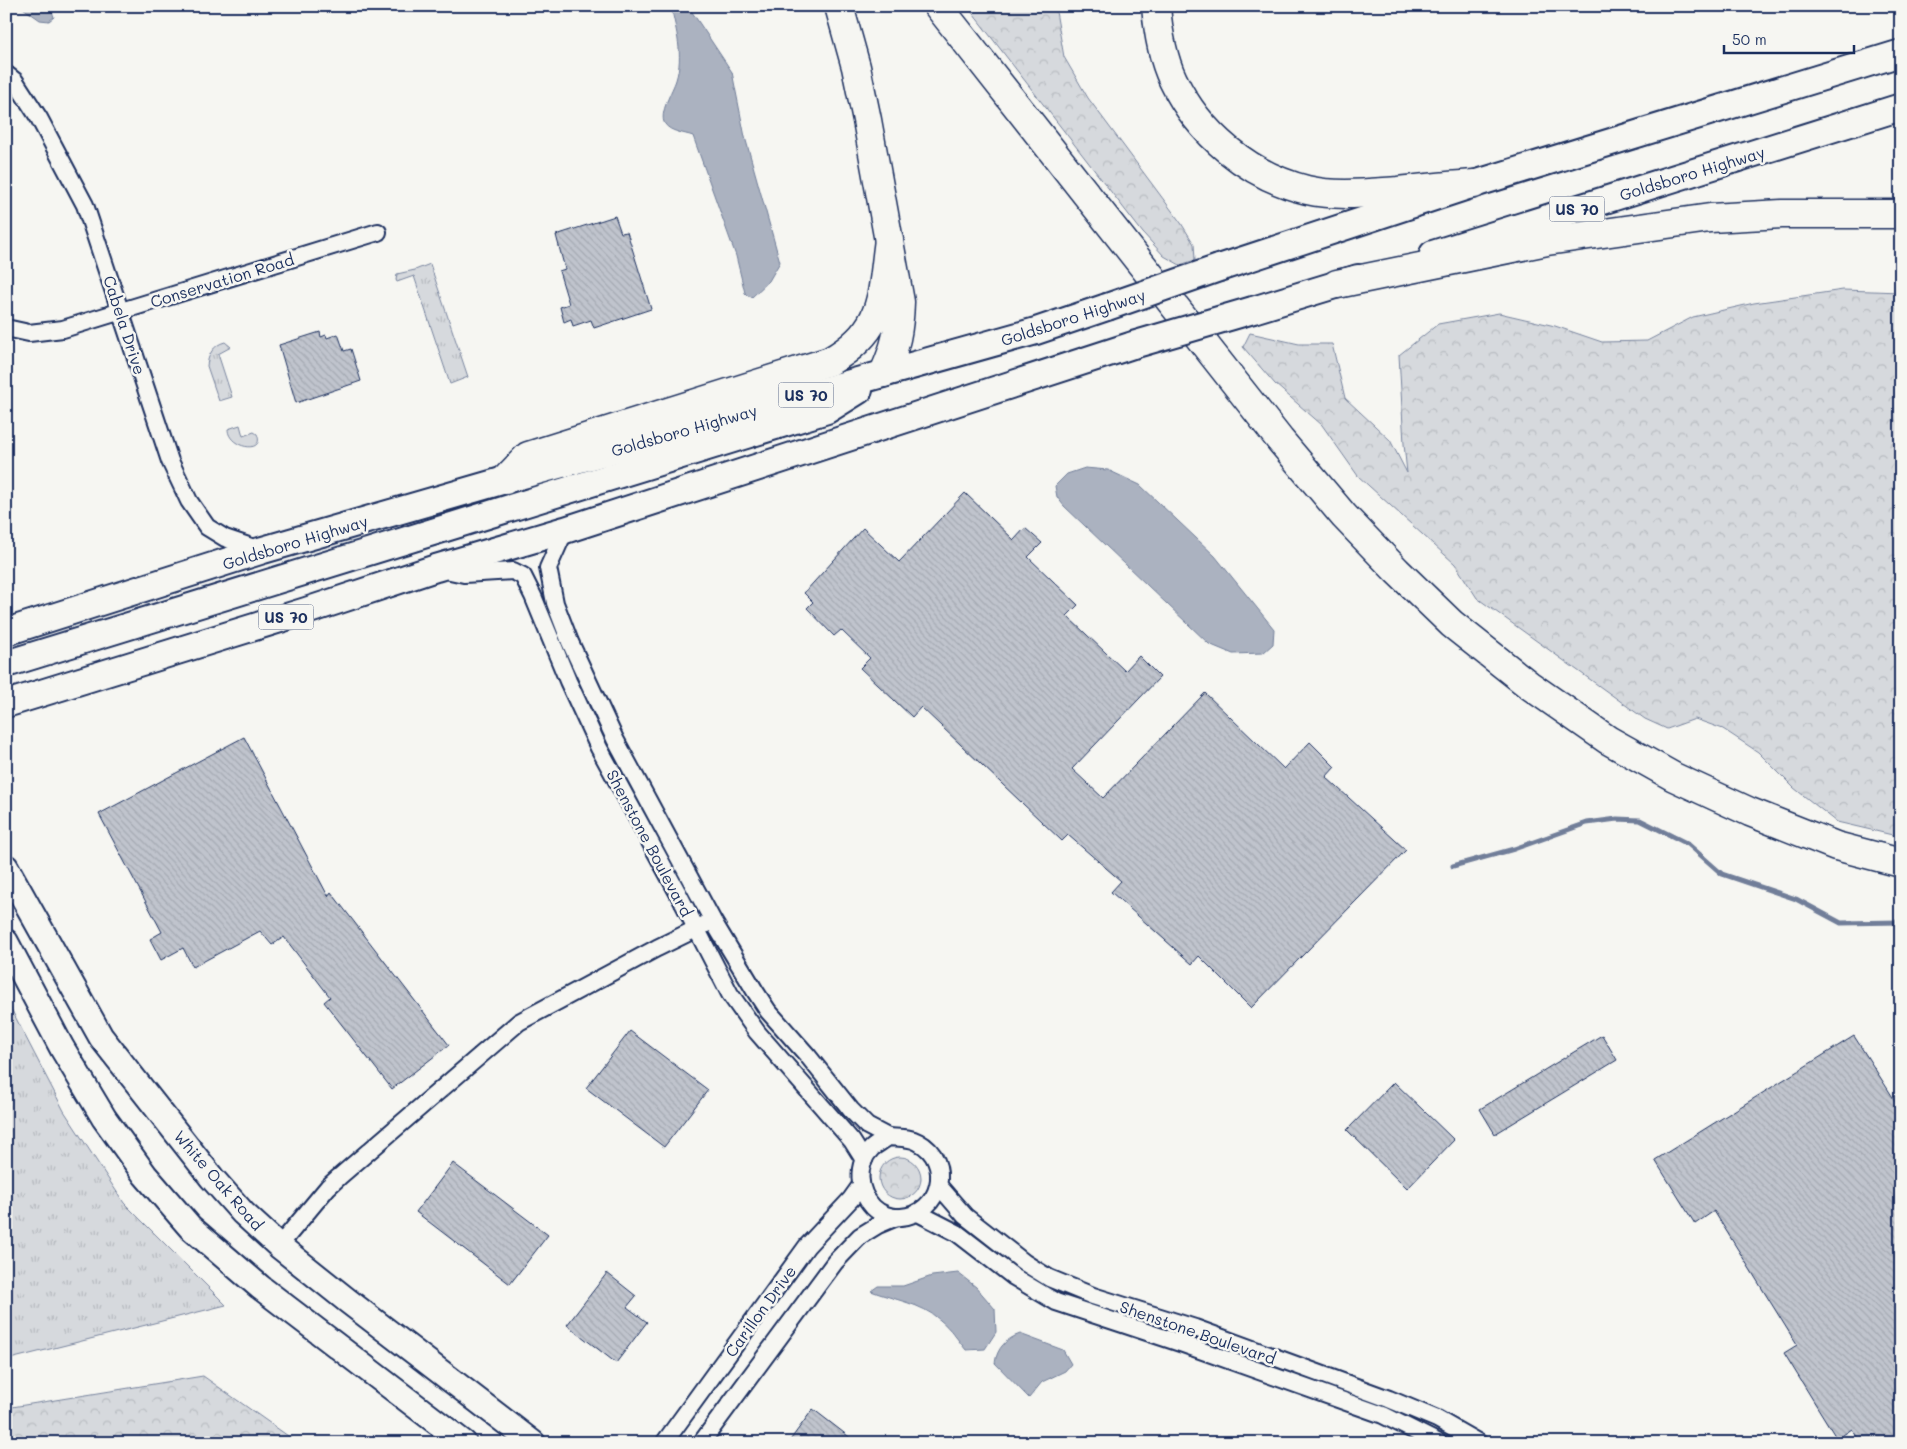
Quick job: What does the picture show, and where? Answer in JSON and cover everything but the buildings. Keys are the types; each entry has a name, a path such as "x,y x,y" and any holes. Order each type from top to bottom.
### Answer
{"highway":[{"path":"839,6 856,67 900,302 899,330 894,350 884,373"},
{"path":"938,6 1280,440 1344,516 1396,571 1452,624 1528,685 1608,740 1674,777 1750,812 1836,846 1901,863"},
{"path":"1156,6 1158,30 1173,79 1188,106 1206,129 1247,164 1270,177 1308,190 1355,194 1474,184"},
{"path":"1337,284 1547,241 1710,218 1791,214 1901,214"},
{"path":"504,480 528,456 830,361 848,350 864,336 876,318 889,240"}],"main road":[{"name":"US 70","path":"1474,184 1901,53"},
{"name":"Goldsboro Highway","path":"566,530 1133,345 1337,284 1901,107"},
{"name":"Goldsboro Highway","path":"6,632 263,550 504,480 1036,331 1474,184"},
{"path":"6,664 827,410 884,373"},
{"name":"US 70","path":"6,704 306,611 436,568 566,530"},
{"name":"White Oak Road","path":"6,867 101,1037 212,1178 243,1214 279,1246 533,1443"},
{"path":"6,942 62,1048 104,1118 144,1175 190,1227 260,1287 464,1443"}],"street":[{"name":"Cabela Drive","path":"6,74 15,81 39,118 85,205 170,460 189,501 207,527 225,538 263,550"},
{"name":"Conservation Road","path":"6,328 28,333 63,329 378,232"},
{"name":"Shenstone Boulevard","path":"566,530 548,568 554,603 615,738 713,921 768,1011 808,1056 851,1110 867,1126 888,1137"},
{"name":"Shenstone Boulevard","path":"436,568 464,574 514,571 523,576 533,596 564,674 599,748 730,994 757,1032 852,1140 864,1160"},
{"path":"279,1246 333,1182 519,1022 657,948 713,921"},
{"path":"888,1137 912,1139 927,1148 939,1168 939,1186 934,1198 929,1205 918,1213 897,1217 881,1212 865,1197 860,1185 860,1174 864,1160 873,1147 888,1137"},
{"name":"Carillon Drive","path":"664,1443 807,1246 851,1199 860,1185"},
{"name":"Shenstone Boulevard","path":"939,1186 964,1216 1025,1263 1049,1278 1093,1296 1195,1328 1389,1399 1437,1420 1479,1443"},
{"name":"Shenstone Boulevard","path":"918,1213 957,1233 1014,1277 1056,1302 1383,1414 1439,1443"},
{"name":"Carillon Drive","path":"702,1443 835,1262 860,1236 897,1217"}],"green space":[{"path":"967,6 1055,6 1064,57 1088,98 1181,223 1194,244 1195,260 1180,265 1164,256 1143,233"},
{"path":"430,264 468,377 450,384 414,276 397,282 396,280 397,274"},
{"path":"1843,290 1901,292 1901,837 1837,822 1794,788 1758,752 1723,729 1695,719 1667,729 1645,719 1477,598 1455,564 1358,476 1322,425 1275,384 1243,347 1250,333 1299,344 1332,344 1345,398 1390,440 1407,473 1399,355 1438,324 1499,313 1555,326 1602,342 1647,341 1693,317 1754,303"},
{"path":"225,342 231,347 218,354 232,397 219,401 207,366 212,351 217,345"},
{"path":"240,425 243,436 254,432 257,434 258,441 256,445 252,447 240,444 230,436 228,429"},
{"path":"6,999 64,1111 124,1203 226,1305 6,1360"},
{"path":"900,1157 915,1163 921,1178 915,1193 900,1199 885,1193 879,1178 885,1163"},
{"path":"203,1376 298,1443 6,1443 6,1408"}],"shaded area":[{"path":"20,6 50,6 54,17 49,21 40,20"},
{"path":"671,6 688,6 732,72 745,137 780,262 769,281 752,297 745,293 736,256 693,136 670,129 663,120 663,114 676,80 679,61 678,43"},
{"path":"1085,468 1108,470 1140,485 1215,556 1274,629 1273,644 1263,653 1233,654 1209,644 1064,506 1057,497 1055,486 1067,474"},
{"path":"958,1273 976,1287 995,1309 996,1332 985,1349 966,1350 947,1327 933,1314 916,1306 871,1291 878,1286 903,1286 932,1276"},
{"path":"1020,1334 1063,1350 1071,1364 1065,1371 1042,1382 1029,1398 995,1363 1003,1345"}],"waterway":[{"path":"1453,866 1514,849 1587,823 1617,819 1640,820 1688,844 1722,874 1796,899 1841,923 1901,922"}]}
